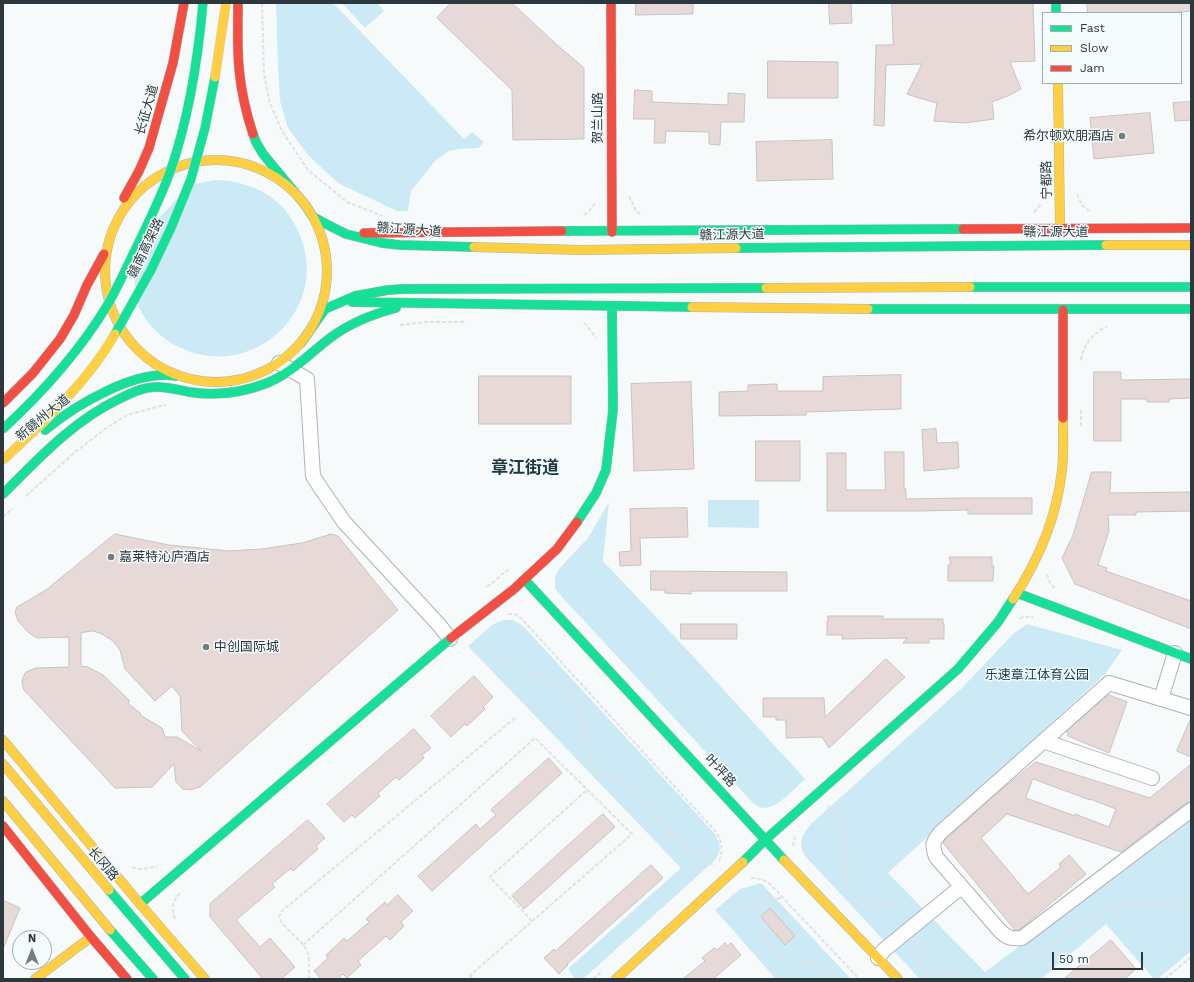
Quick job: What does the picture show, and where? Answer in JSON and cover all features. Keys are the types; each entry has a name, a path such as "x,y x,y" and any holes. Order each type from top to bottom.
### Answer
{"main road":[{"name":"长征大道","path":"117,219 126,192 139,171 149,148 173,63 184,3"},
{"name":"赣南高架路","path":"3,430 46,387 82,344 104,311 118,286 163,193 178,147 190,96 200,45 203,3"},
{"name":"赣南高架路","path":"3,460 38,428 77,387 104,353 151,270 171,228 191,179 205,128 215,79 226,3"},
{"path":"238,3 239,67 241,84 250,124 256,142 263,154 292,190"},
{"name":"贺兰山路","path":"611,3 612,232"},
{"name":"宁都路","path":"1058,84 1060,228"},
{"path":"292,190 276,177 258,168 218,160 197,162 178,167 159,175 143,187 128,202 117,219 111,234 106,250 104,272 106,294 113,315 124,334 138,351 155,365 175,375 196,381 218,382 240,380 285,366 347,327 369,316 416,303"},
{"name":"赣江源大道","path":"292,190 314,217 346,234 400,245 580,250 1030,245 1191,245"},
{"path":"3,494 57,441 76,425 114,400 134,391 153,387 166,387 190,392 219,393 256,388 274,381 285,366 291,354 313,326 322,306 326,286 327,264 324,244 317,224 306,206"},
{"path":"346,234 948,228 1191,228"},
{"path":"3,403 37,368 50,351 73,315 89,280 106,250"},
{"path":"301,343 325,309 340,302 372,292 404,288 586,289 1191,286"},
{"path":"340,302 612,307 1063,310 1191,309"},
{"path":"140,904 450,639 516,592 525,580 557,549 583,514 596,493 606,470 613,410 612,307"},
{"path":"616,979 765,840 958,668 998,622 1032,567 1048,529 1057,501 1062,470 1063,447 1063,310"},
{"path":"3,390 37,368"},
{"name":"新赣州大道","path":"3,469 59,418 81,404 110,389 128,382 166,374 196,381"},
{"name":"叶坪路","path":"525,580 765,840 898,979"},
{"path":"1017,593 1191,659"},
{"path":"3,740 140,904 205,979"},
{"name":"长冈路","path":"3,764 185,979"},
{"path":"3,801 107,927 153,979"},
{"path":"3,826 91,937 127,979"},
{"path":"34,979 91,937"}],"street":[{"path":"285,366 307,379 313,476 344,522 440,626 450,639"},
{"path":"1161,699 1175,653"},
{"path":"1191,708 1109,683 940,833 934,841 934,850 936,857 1000,932 1012,939 1022,938 1191,810"},
{"path":"1043,742 1152,778"},
{"path":"878,958 884,950 910,925 962,887"}],"path":[{"path":"262,3 264,74 270,103 282,132 308,170 347,202 388,218"},
{"path":"1076,189 1077,196 1082,205 1093,215"},
{"path":"628,196 636,211 643,216"},
{"path":"583,216 589,211 596,201"},
{"path":"1028,214 1034,212 1042,205 1044,201"},
{"path":"394,326 426,322 472,322"},
{"path":"583,322 596,338"},
{"path":"1080,366 1084,347 1092,336 1107,326"},
{"path":"21,501 74,453 105,429 127,415 167,405"},
{"path":"1081,407 1081,428"},
{"path":"3,517 15,506"},
{"path":"485,589 513,566"},
{"path":"1047,574 1050,583 1058,592"},
{"path":"485,632 493,654 509,668 542,676 568,690 575,700 580,712 585,728 591,764 597,772 632,789 682,843 715,866 720,860 721,853 720,840 717,834 522,618 515,614 507,614"},
{"path":"1019,619 1023,617 1036,617"},
{"path":"310,979 308,952 282,923 279,917 282,911 516,717"},
{"path":"303,945 535,738 632,834 466,979"},
{"path":"532,922 490,877 587,790"},
{"path":"826,802 841,828 848,860 846,884 851,894 860,899 891,904 900,908 907,916 913,937 927,956 952,973 964,979"},
{"path":"131,867 136,869 147,869 157,866"},
{"path":"751,878 766,880 859,979"},
{"path":"728,890 738,899 752,904 768,903 782,897"},
{"path":"178,922 175,918 173,910 174,902 182,891"},
{"path":"757,903 762,926 775,951 784,957 824,967 831,972 836,979"},
{"path":"1006,979 1085,918 1106,908 1134,903 1191,909"},
{"path":"910,925 913,943 928,979"},
{"path":"1165,979 1191,957"},
{"path":"593,979 605,968"},
{"path":"470,976 473,979"}],"green space":[{"path":"276,3 333,3 464,139 472,132 484,142 479,148 449,151 436,160 411,191 408,211 397,211 338,183 308,155 288,128 280,101"},
{"path":"342,3 377,3 384,11 365,28"},
{"path":"215,180 239,183 261,191 271,197 288,214 295,225 306,255 306,283 297,309 280,331 258,347 232,356 203,355 173,344 161,336 151,326 142,314 135,297 132,247 190,185"},
{"path":"708,500 759,500 759,528 708,527"},
{"path":"609,502 603,561 691,654 805,779 776,804 763,808 752,802 555,588 555,578 558,570 588,538"},
{"path":"503,620 513,620 523,626 715,834 720,848 714,861 583,979 575,979 568,969 681,868 468,646 492,625"},
{"name":"乐速章江体育公园","path":"1027,624 1122,650 1105,674 888,873 985,972 1191,818 1191,951 1158,979 1154,979 1106,924 1041,979 920,979 803,852 801,840 811,824 962,688 1013,634"},
{"path":"761,883 851,979 776,979 715,910 740,889"}],"building":[{"path":"451,3 512,3 584,68 584,139 513,140 512,90 437,18"},
{"path":"636,3 693,3 693,14 636,15"},
{"path":"829,3 851,3 852,23 830,24"},
{"path":"892,3 1033,3 1035,61 1010,62 1021,89 992,102 994,119 965,123 934,121 937,103 907,94 922,64 886,65 884,126 874,125 876,45 893,45"},
{"path":"1087,3 1191,3 1191,11 1180,12 1088,12"},
{"path":"768,61 838,62 838,98 768,98"},
{"path":"635,90 652,91 652,102 728,105 728,93 745,94 744,122 721,122 720,145 709,144 709,132 666,131 665,143 654,143 655,119 634,119"},
{"path":"1191,102 1191,120 1175,121 1173,103"},
{"name":"希尔顿欢朋酒店","path":"1150,113 1154,153 1094,159 1090,118"},
{"path":"832,140 833,179 757,181 756,142"},
{"path":"1094,372 1121,372 1121,380 1191,379 1191,398 1169,399 1169,402 1147,402 1147,399 1121,399 1121,441 1094,441"},
{"path":"901,375 901,409 806,412 806,415 719,416 719,392 748,391 748,385 777,384 777,391 823,391 823,377"},
{"path":"479,376 571,376 571,424 479,424"},
{"path":"691,382 694,469 634,471 631,384"},
{"path":"936,429 937,443 958,442 959,468 924,471 922,430"},
{"path":"756,441 800,441 800,481 756,481"},
{"path":"885,452 904,452 904,489 906,489 906,499 1032,498 1032,514 968,514 968,510 827,511 827,453 846,453 846,490 885,490"},
{"path":"1092,472 1111,472 1110,493 1191,492 1191,511 1136,512 1136,515 1108,515 1109,531 1098,565 1107,568 1106,571 1191,601 1191,629 1075,584 1062,558 1073,535"},
{"path":"687,508 688,537 640,538 641,565 620,566 619,552 631,551 630,509"},
{"path":"115,534 169,545 229,551 262,549 302,543 331,534 338,536 398,610 200,787 190,790 183,789 176,782 174,764 152,787 115,788 24,690 22,683 26,672 36,668 69,667 69,637 37,638 29,633 18,621 15,612 17,607 46,590","holes":["93,631 102,634 113,641 120,650 125,669 155,701 172,686 180,696 182,731 201,751 177,737 165,737 162,728 140,715 141,714 128,703 130,701 103,675 88,667 81,666 81,633"]},
{"path":"950,557 992,557 992,566 994,566 993,581 948,581 948,565 950,565"},
{"path":"651,571 787,572 787,591 691,591 691,594 665,593 665,590 651,590"},
{"path":"828,616 883,616 883,619 943,619 944,639 929,639 929,643 903,643 907,638 842,639 842,635 827,635"},
{"path":"681,624 737,624 737,639 681,639"},
{"path":"886,659 905,677 829,748 822,737 786,738 786,720 776,720 776,717 763,717 763,698 824,698 825,717"},
{"path":"474,676 493,697 483,707 485,709 467,726 465,724 451,737 431,716"},
{"path":"1109,695 1127,702 1109,753 1068,736 1067,731"},
{"path":"1191,718 1191,757 1177,751"},
{"path":"414,729 431,748 422,755 424,758 399,780 396,777 378,793 380,796 355,818 352,815 344,822 327,804"},
{"path":"549,758 562,773 432,891 418,876 476,824 480,829 496,815 491,810"},
{"path":"1036,762 1150,798 1191,764 1191,802 1186,803 1121,852 1007,814 981,838 1028,894 1061,867 1059,864 1069,855 1086,874 1019,930 1015,930 943,843 996,794","holes":["1033,779 1116,809 1109,827 1026,798"]},
{"path":"603,814 615,827 524,909 512,896"},
{"path":"308,820 325,838 316,846 318,849 293,871 291,868 272,884 275,887 236,920 260,947 270,938 295,967 281,979 263,979 210,917 210,904"},
{"path":"651,865 663,878 567,964 568,965 559,974 544,958 554,949 555,951"},
{"path":"398,895 413,911 401,922 404,926 390,940 386,936 358,961 361,965 347,978 343,974 338,979 321,979 314,971 328,958 326,955 344,938 347,941 369,922 366,919 385,902 387,905"},
{"path":"3,900 20,908 3,949"},
{"path":"770,908 795,936 785,945 761,917"},
{"path":"1111,940 1136,969 1125,979 1064,979"},
{"path":"725,943 727,946 731,943 741,955 713,979 683,979 705,961 702,958 714,948 717,950"}],"traffic: fast":[{"path":"3,429 60,370 97,321 120,282 151,218 163,191 177,152 192,89 203,3"},
{"path":"1056,3 1056,12"},
{"path":"115,334 151,270 171,228 191,179 205,128 215,77"},
{"path":"253,134 263,154 306,206 313,217 330,226 346,234 382,243 400,245 474,247"},
{"path":"562,231 963,229"},
{"path":"736,248 1106,245"},
{"path":"970,287 1191,287"},
{"path":"301,343 325,309 355,296 388,290 766,288"},
{"path":"352,302 692,307"},
{"path":"577,522 596,493 606,470 613,410 612,307"},
{"path":"3,494 43,454 72,429 102,408 128,395 142,389 152,387 219,394 258,386 284,374 330,338 354,323 370,316 396,308"},
{"path":"868,309 1191,309"},
{"path":"45,430 89,400 125,383 160,375 176,376"},
{"path":"525,580 784,860"},
{"path":"1017,593 1191,659"},
{"path":"743,862 765,840 958,669 998,622 1013,599"},
{"path":"140,904 451,638"},
{"path":"109,890 185,979"},
{"path":"110,930 153,979"}],"traffic: slow":[{"path":"215,77 226,3"},
{"path":"1058,84 1060,228"},
{"path":"205,160 227,160 259,168 278,179 295,192 308,209 319,228 325,249 327,271 325,293 319,314 308,333 295,350 278,363 259,374 227,382 205,382 173,374 154,363 137,350 124,333 113,314 105,282 105,260 113,228 124,209 137,192 154,179 173,168 205,160"},
{"path":"1106,245 1191,245"},
{"path":"474,247 580,250 736,248"},
{"path":"766,288 970,287"},
{"path":"692,307 868,309"},
{"path":"3,460 64,401 104,352 115,334"},
{"path":"1013,599 1038,554 1056,504 1063,464 1063,418"},
{"path":"3,740 140,904 205,979"},
{"path":"3,764 109,890"},
{"path":"3,801 110,930"},
{"path":"784,860 898,979"},
{"path":"616,979 743,862"},
{"path":"35,979 91,937"}],"traffic: jam":[{"path":"124,198 139,171 149,148 173,63 184,3"},
{"path":"238,3 238,52 240,76 244,101 253,134"},
{"path":"611,3 612,232"},
{"path":"963,229 1191,228"},
{"path":"364,233 562,231"},
{"path":"3,403 33,373 60,339 74,315 87,285 104,254"},
{"path":"1063,310 1063,418"},
{"path":"451,638 514,589 557,549 577,522"},
{"path":"3,826 91,937 127,979"}],"place":[{"name":"希尔顿欢朋酒店","path":"1122,136"},
{"name":"嘉莱特沁庐酒店","path":"111,557"},
{"name":"中创国际城","path":"206,647"}],"district":[{"name":"章江街道","path":"525,468"}]}
